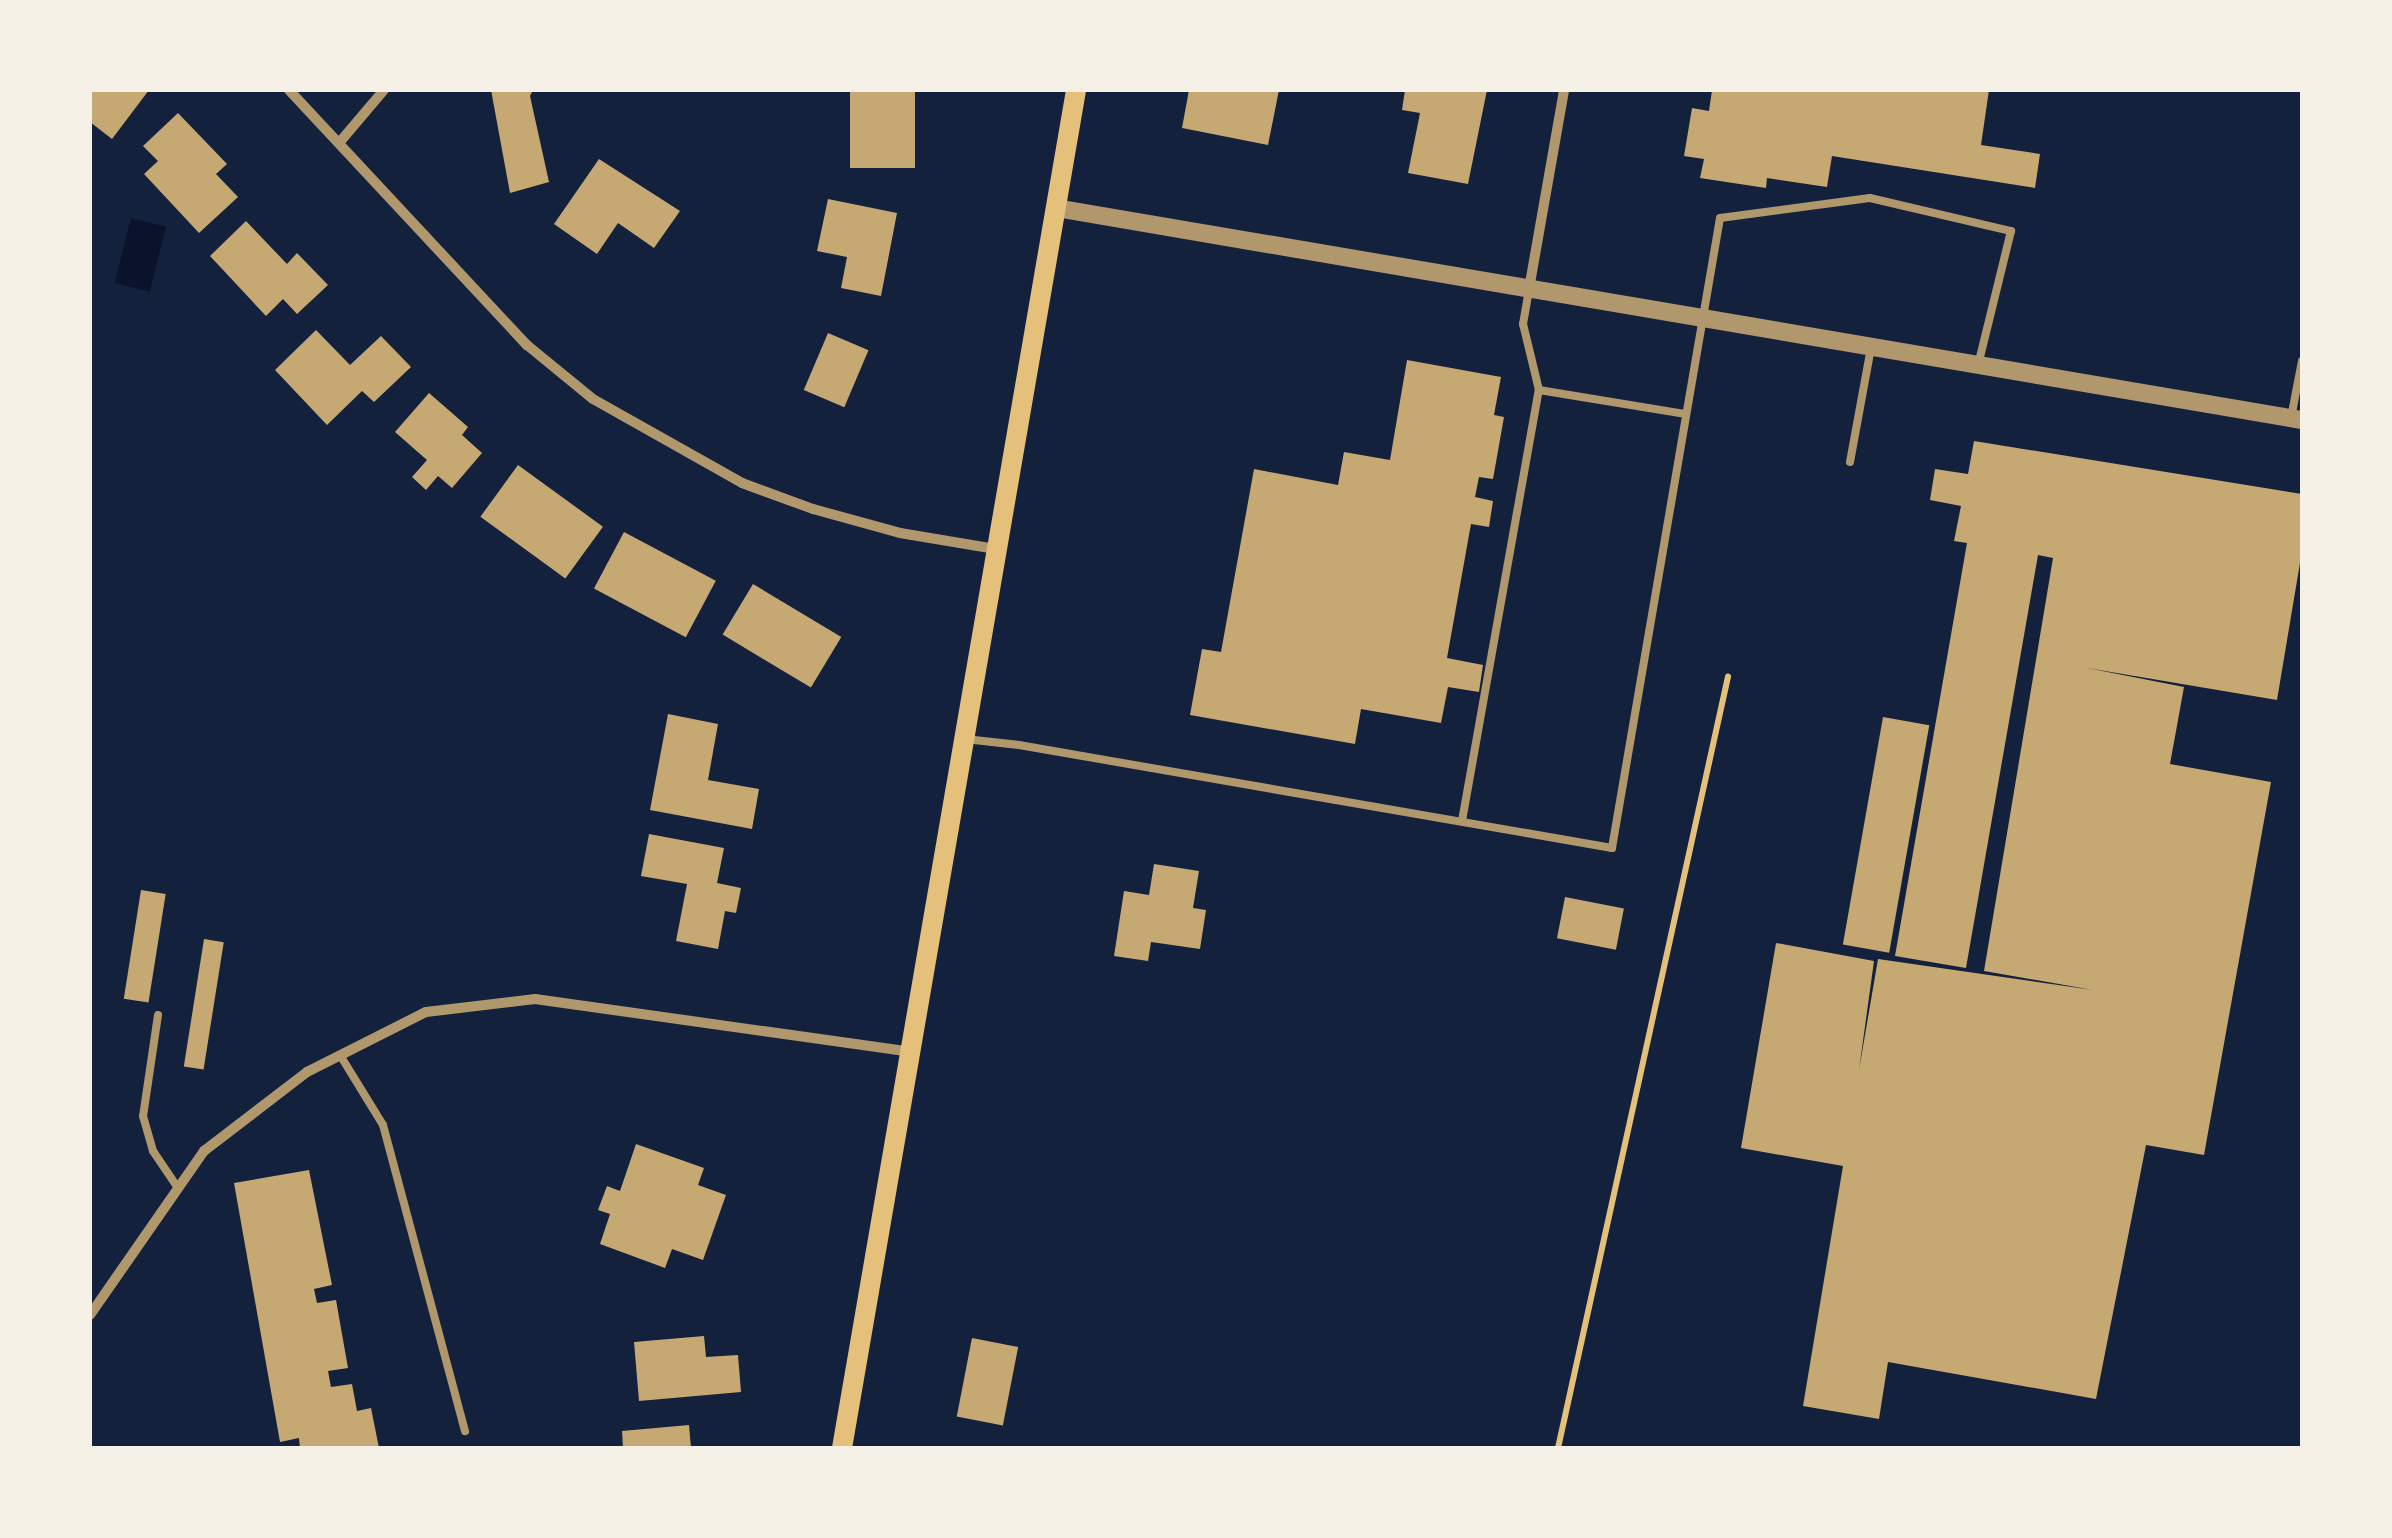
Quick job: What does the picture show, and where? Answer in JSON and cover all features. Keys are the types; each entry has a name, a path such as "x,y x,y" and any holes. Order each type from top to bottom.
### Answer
{"main road":[{"path":"842,1448 1076,90"}],"street":[{"path":"288,90 527,345 592,399 742,483 900,534 997,549"},
{"path":"339,142 384,90"},
{"path":"1529,290 1564,90"},
{"path":"1056,208 2297,419"},
{"path":"90,1315 204,1151 307,1072 426,1012 535,999 913,1052"}],"lane":[{"path":"966,740 1019,745 1612,848 1720,218 1870,198 2011,231 1978,365"},
{"path":"1462,822 1539,390 1523,324 1529,290"},
{"path":"1850,462 1871,348"},
{"path":"2297,419 2302,362"},
{"path":"1539,390 1686,414"},
{"path":"158,1015 143,1116 153,1151 178,1188"},
{"path":"340,1055 383,1126 465,1431"}],"path":[{"path":"1558,1448 1728,677"}],"water":[{"path":"131,218 166,227 150,292 115,283"}],"building":[{"path":"90,90 149,90 112,139 90,122"},
{"path":"491,90 533,90 530,96 549,182 510,193"},
{"path":"850,90 915,90 915,168 850,168"},
{"path":"1189,90 1279,90 1268,145 1182,128"},
{"path":"1405,90 1487,90 1468,184 1408,173 1420,113 1402,110"},
{"path":"1712,90 1989,90 1981,145 2040,154 2035,188 1832,156 1827,187 1767,178 1766,188 1700,178 1704,159 1684,156 1692,108 1709,111"},
{"path":"178,113 227,164 216,174 238,197 199,233 144,174 158,161 143,146"},
{"path":"599,159 680,211 654,248 618,223 597,254 554,224"},
{"path":"828,199 897,213 881,296 841,288 847,257 817,251"},
{"path":"246,221 287,264 297,253 328,285 297,314 283,299 266,316 210,256"},
{"path":"316,330 350,365 381,336 411,367 374,402 362,391 327,425 275,370"},
{"path":"828,333 869,350 844,407 804,390"},
{"path":"1407,360 1501,377 1494,415 1504,417 1493,479 1479,477 1475,497 1493,501 1489,527 1471,524 1447,658 1483,665 1479,692 1448,687 1441,723 1361,709 1355,744 1190,715 1202,649 1221,652 1254,469 1338,485 1344,452 1390,460"},
{"path":"429,393 468,427 462,435 482,453 452,488 438,476 426,490 412,477 427,460 395,432"},
{"path":"1974,441 2302,494 2302,551 2277,700 2087,668 2184,687 2170,764 2271,782 2204,1155 2146,1145 2096,1399 1888,1362 1879,1419 1803,1406 1843,1166 1741,1148 1776,943 1874,961 1859,1070 1878,959 2093,990 1984,971 2053,558 2038,555 1966,968 1895,956 1967,543 1954,541 1961,506 1930,500 1935,469 1968,474"},
{"path":"518,465 603,527 565,578 480,517"},
{"path":"624,532 716,581 686,637 594,589"},
{"path":"753,584 841,637 811,688 723,635"},
{"path":"668,714 718,724 708,780 759,789 752,829 650,810"},
{"path":"1883,717 1929,725 1889,953 1843,944"},
{"path":"649,834 724,848 717,883 741,888 736,913 725,911 718,949 676,941 687,884 641,876"},
{"path":"1154,864 1199,871 1193,908 1206,910 1200,949 1151,942 1148,961 1114,956 1124,891 1149,895"},
{"path":"141,890 166,894 148,1003 124,999"},
{"path":"1565,897 1624,908 1616,950 1557,938"},
{"path":"204,939 224,942 204,1070 184,1066"},
{"path":"636,1144 704,1168 698,1185 726,1195 703,1260 672,1249 665,1268 600,1244 610,1214 598,1210 607,1186 620,1191"},
{"path":"309,1170 332,1285 314,1289 317,1303 336,1300 348,1368 328,1371 331,1387 352,1384 357,1411 371,1408 379,1448 300,1448 299,1438 280,1442 234,1183"},
{"path":"704,1336 706,1357 738,1355 741,1392 639,1401 634,1342"},
{"path":"972,1338 1018,1347 1003,1425 957,1417"},
{"path":"689,1425 691,1448 623,1448 622,1431"}]}
